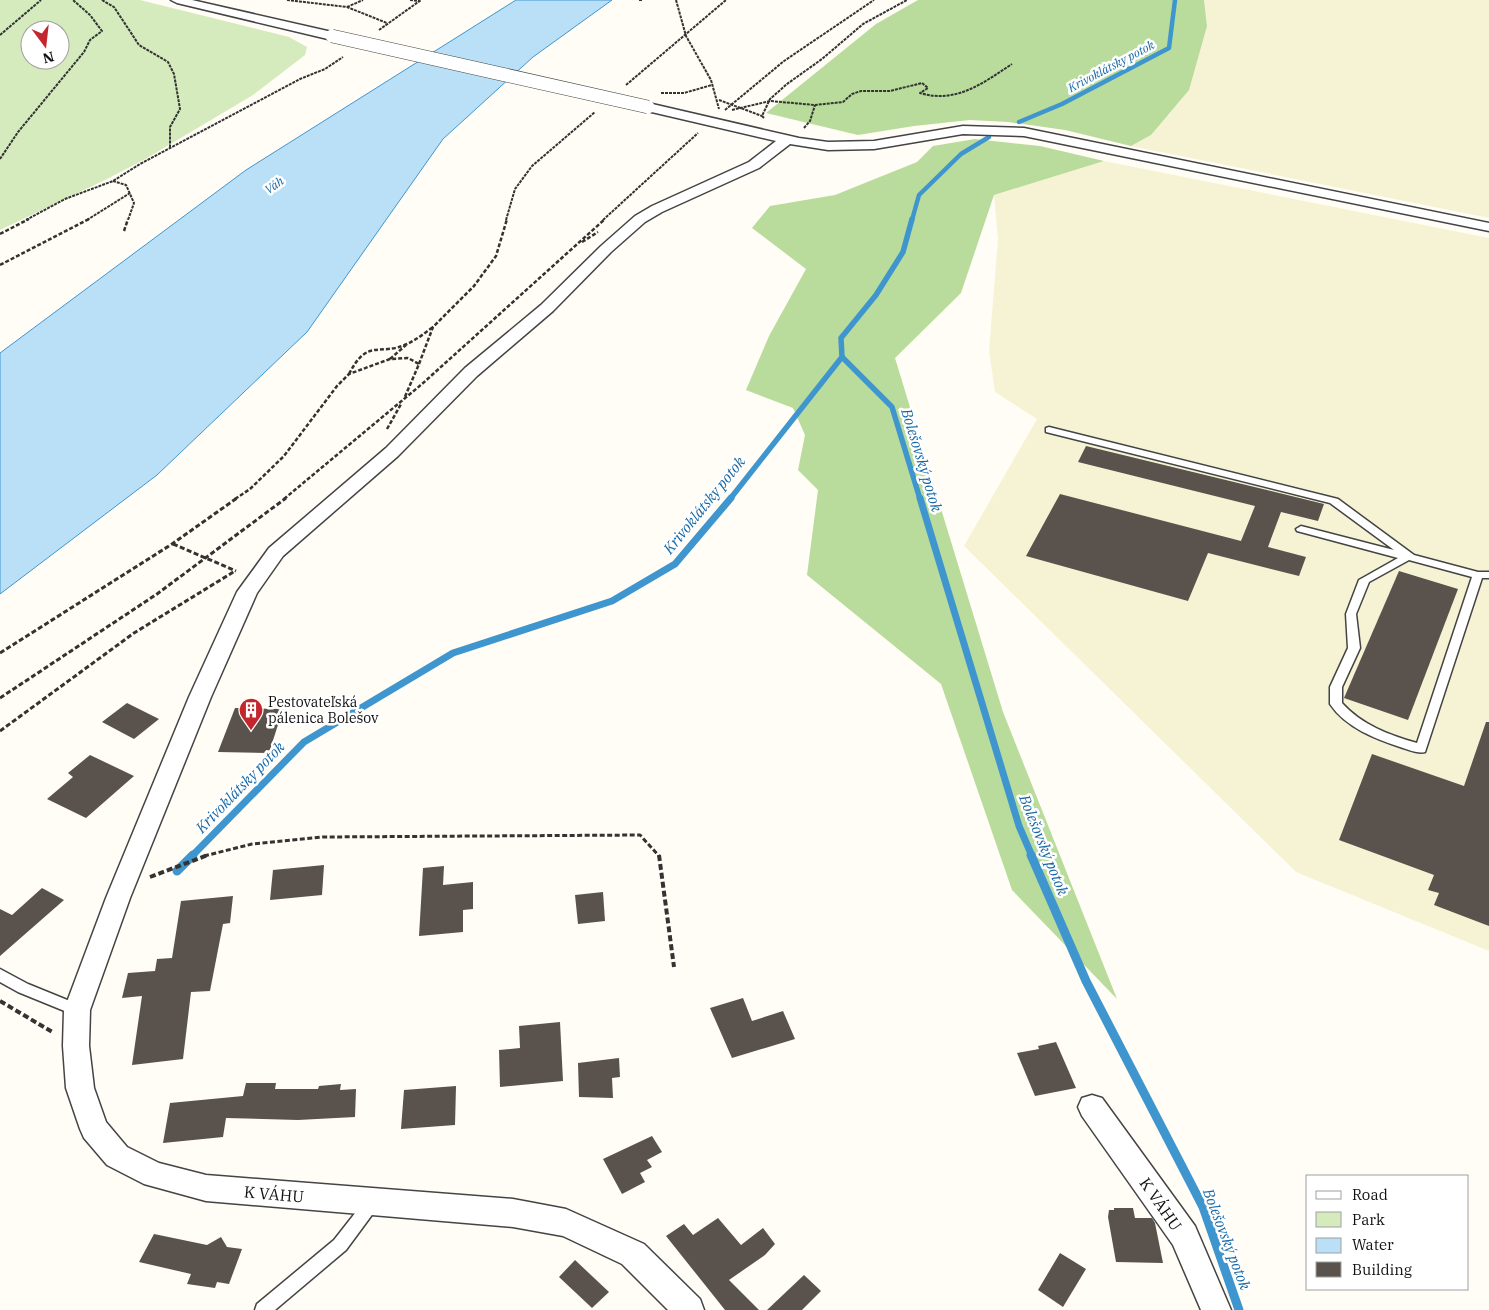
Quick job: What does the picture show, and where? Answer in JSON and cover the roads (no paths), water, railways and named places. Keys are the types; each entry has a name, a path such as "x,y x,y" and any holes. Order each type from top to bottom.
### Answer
{"street":[{"path":"177,0 786,140 828,146 855,146 963,130 1024,132 1489,227"},
{"name":"K VÁHU","path":"689,1310 633,1254 566,1223 513,1213 206,1188 154,1175 117,1156 94,1129 80,1088 76,1046 77,1010 121,892 200,698 247,592 283,546 392,452 471,372 547,308 606,249 640,219 657,209 754,165 786,140"},
{"name":"K VÁHU","path":"1092,1106 1184,1236 1216,1310"}],"lane":[{"path":"1049,430 1334,501 1409,556"},
{"path":"1301,529 1409,556 1484,575 1421,749 1374,734 1348,718 1336,704 1336,687 1354,648 1351,614 1364,580 1409,556"},
{"path":"0,975 23,988 77,1010"},
{"path":"263,1310 340,1245 372,1202"}],"water":[{"name":"Váh","path":"516,0 612,0 533,57 443,139 307,332 157,475 0,594 0,353 246,170"}],"waterway":[{"name":"Krivoklátsky potok","path":"1019,122 1062,104 1169,48 1175,0"},
{"name":"Krivoklátsky potok","path":"912,220 919,195 961,154 989,137"},
{"name":"Krivoklátsky potok","path":"842,357 841,338 876,295 903,252 912,219"},
{"name":"Krivoklátsky potok","path":"730,499 842,357"},
{"name":"Bolešovský potok","path":"842,357 892,407 920,499"},
{"name":"Krivoklátsky potok","path":"192,856 304,742 453,653 612,601 675,564 731,498"},
{"name":"Bolešovský potok","path":"920,498 1019,826 1032,856"},
{"name":"Bolešovský potok","path":"1031,855 1086,981 1203,1207 1239,1310"},
{"name":"Krivoklátsky potok","path":"177,871 192,856"}],"place":[{"name":"Pestovateľská pálenica Bolešov","path":"251,731"}]}
